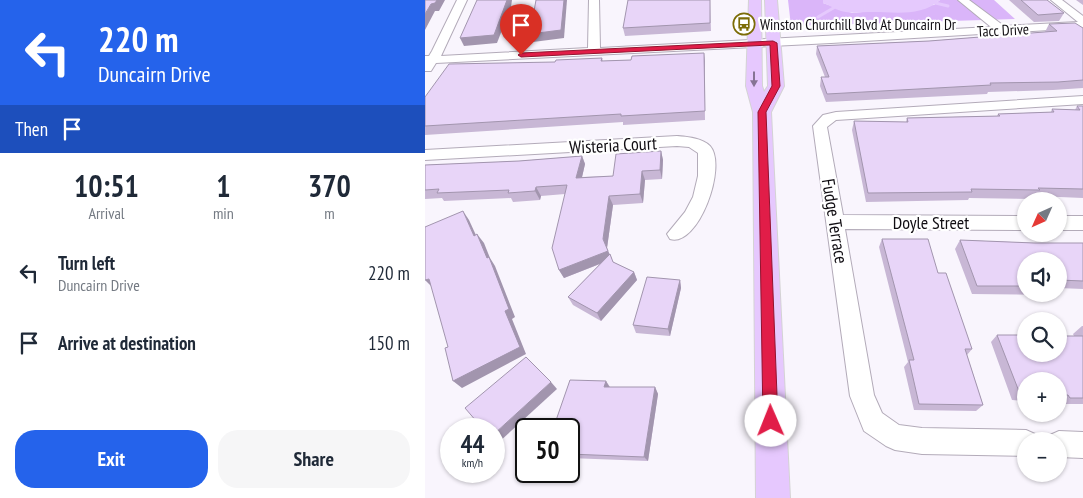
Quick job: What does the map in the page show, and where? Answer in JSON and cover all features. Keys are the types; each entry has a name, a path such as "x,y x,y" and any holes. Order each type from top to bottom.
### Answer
{"main road":[{"path":"755,0 754,86 762,112 773,498"},
{"path":"762,112 776,86 771,0"}],"street":[{"path":"425,71 429,60 462,0"},
{"path":"595,0 595,52"},
{"path":"963,0 1002,30"},
{"path":"1055,0 1083,21"},
{"name":"Tacc Drive","path":"429,60 1083,25"},
{"name":"Fudge Terrace","path":"1017,443 922,441 895,437 873,422 861,396 820,126 828,118 836,116 1083,100"},
{"name":"Wisteria Court","path":"425,155 677,141 695,143 706,152 703,194 697,210 676,234"},
{"name":"Doyle Street","path":"835,222 1017,223"},
{"path":"1067,223 1083,223"},
{"path":"1067,444 1083,445"}],"shaded area":[{"path":"788,0 823,0 823,3 852,13 934,5 940,0 994,0 1015,19 791,26"},
{"path":"823,0 940,0 925,9 916,11 853,13 839,10 823,3"}],"building":[{"path":"425,0 437,0 431,4 425,14"},
{"path":"477,0 507,0 494,35 460,38"},
{"path":"536,0 564,0 561,30 530,34"},
{"path":"628,0 710,0 710,23 623,28"},
{"path":"1021,0 1047,0 1064,13 1038,15"},
{"path":"1075,23 1083,28 1083,80 990,83 991,85 827,94 821,77 829,77 817,46 929,41 1057,31 1049,24"},
{"path":"704,53 705,111 425,126 425,97 449,64 555,62 556,60 602,58 601,61 631,60 632,56"},
{"path":"1077,106 1083,106 1083,189 971,189 972,192 868,193 854,121 908,122 907,118 1000,116 998,114 1054,112 1052,109 1080,110"},
{"path":"661,151 660,170 642,171 640,194 609,196 603,239 608,251 559,270 552,248 567,185 536,187 535,191 508,193 509,190 437,193 439,189 425,190 425,165 582,156 576,178 613,176 616,154"},
{"path":"463,211 474,236 477,234 487,258 489,257 509,309 505,311 520,347 453,381 445,348 448,347 429,279 425,280 425,227"},
{"path":"882,239 928,239 938,273 946,273 972,349 965,349 983,405 919,404 909,360 914,360"},
{"path":"960,240 1083,243 1083,281 1067,280 1067,252 1017,252 1017,286 977,286"},
{"path":"610,254 613,262 634,272 597,313 568,297"},
{"path":"647,277 680,280 668,329 633,325"},
{"path":"997,335 1017,335 1017,362 1067,362 1067,336 1083,336 1083,398 1070,398 1067,395 1067,372 1017,372 1017,386"},
{"path":"526,357 551,382 505,424 505,418 474,418 465,408"},
{"path":"570,380 606,381 604,387 655,387 644,457 580,454 580,418 557,418"}],"waterway":[{"path":"818,17 847,0"},
{"path":"923,0 948,6"}],"place":[{"name":"Winston Churchill Blvd At Duncairn Dr","path":"744,24"}],"route":[{"path":"521,55 773,43 776,86 762,112 771,421"}]}
